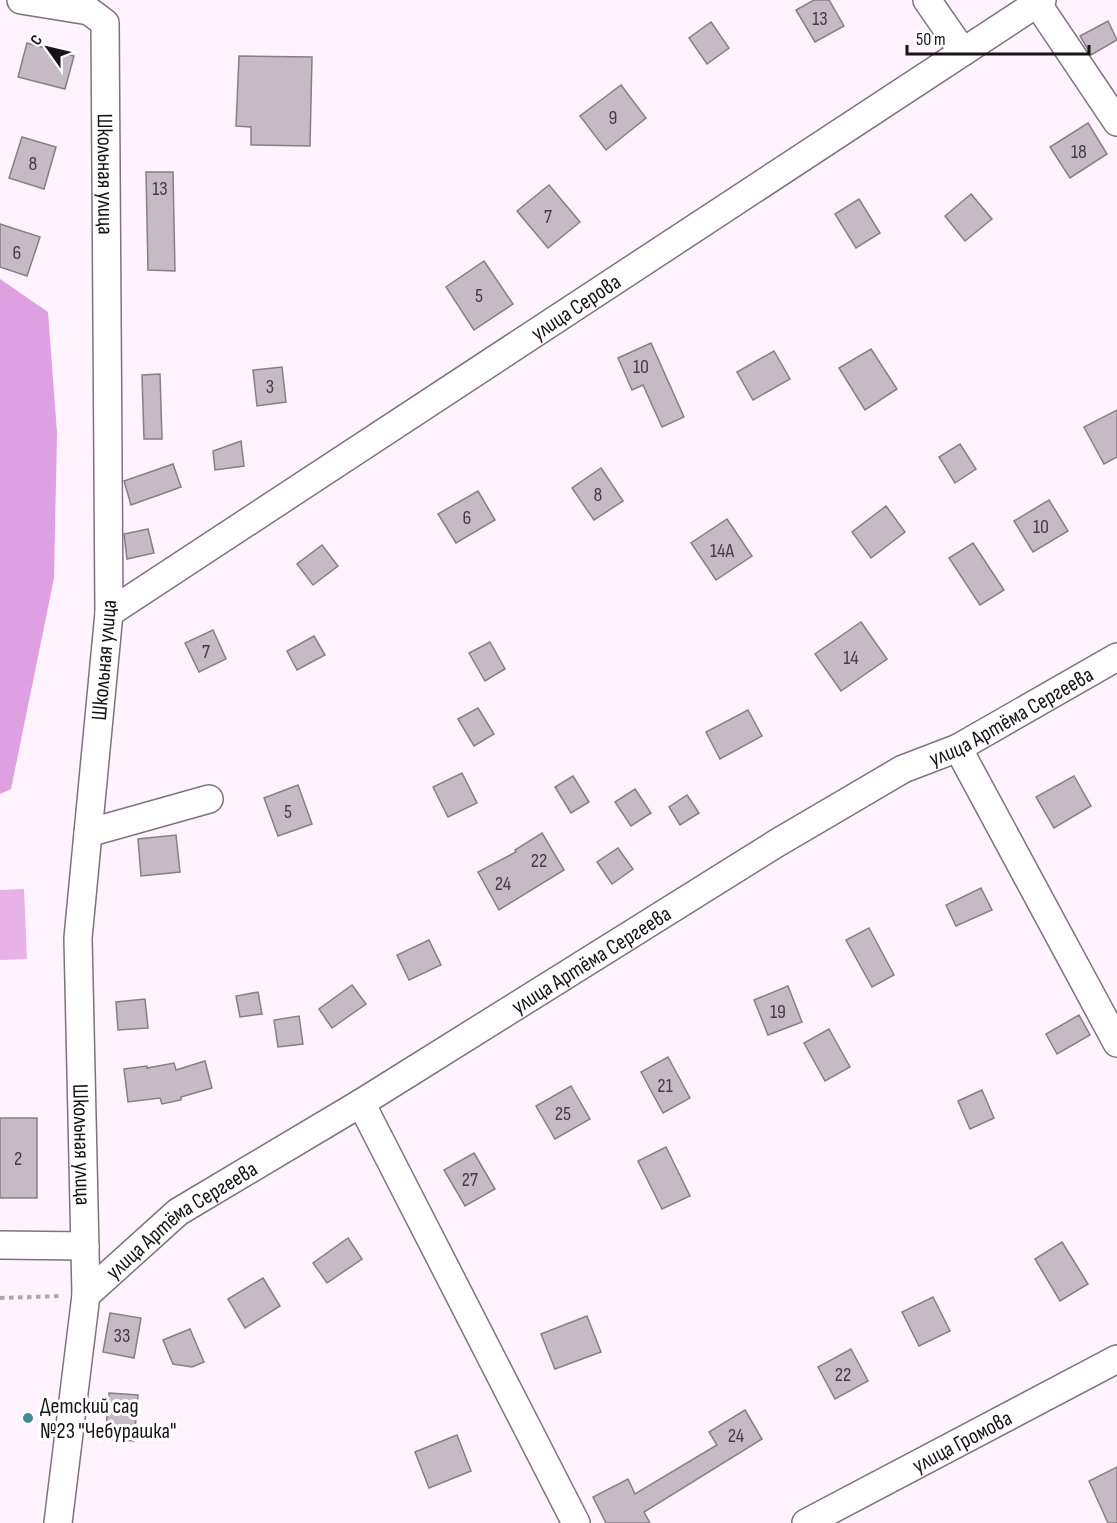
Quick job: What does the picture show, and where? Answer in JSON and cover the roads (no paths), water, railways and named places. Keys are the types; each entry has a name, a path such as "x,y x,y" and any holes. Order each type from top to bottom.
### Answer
{"street":[{"name":"Школьная улица","path":"21,0 89,11 105,23 109,613 78,938 86,1295"},
{"path":"927,0 963,52"},
{"path":"1039,2 1117,122"},
{"name":"улица Серова","path":"109,613 1039,2"},
{"name":"улица Артёма Сергеева","path":"86,1295 178,1212 361,1103 777,843 903,769 958,748 1117,657"},
{"path":"958,748 1117,1043"},
{"path":"87,833 209,799"},
{"path":"361,1103 576,1523"},
{"path":"0,1245 85,1246"},
{"path":"57,1523 86,1295"},
{"name":"улица Громова","path":"806,1523 1117,1359"}],"place":[{"name":"Детский сад №23 \"Чебурашка\"","path":"28,1418"}]}
